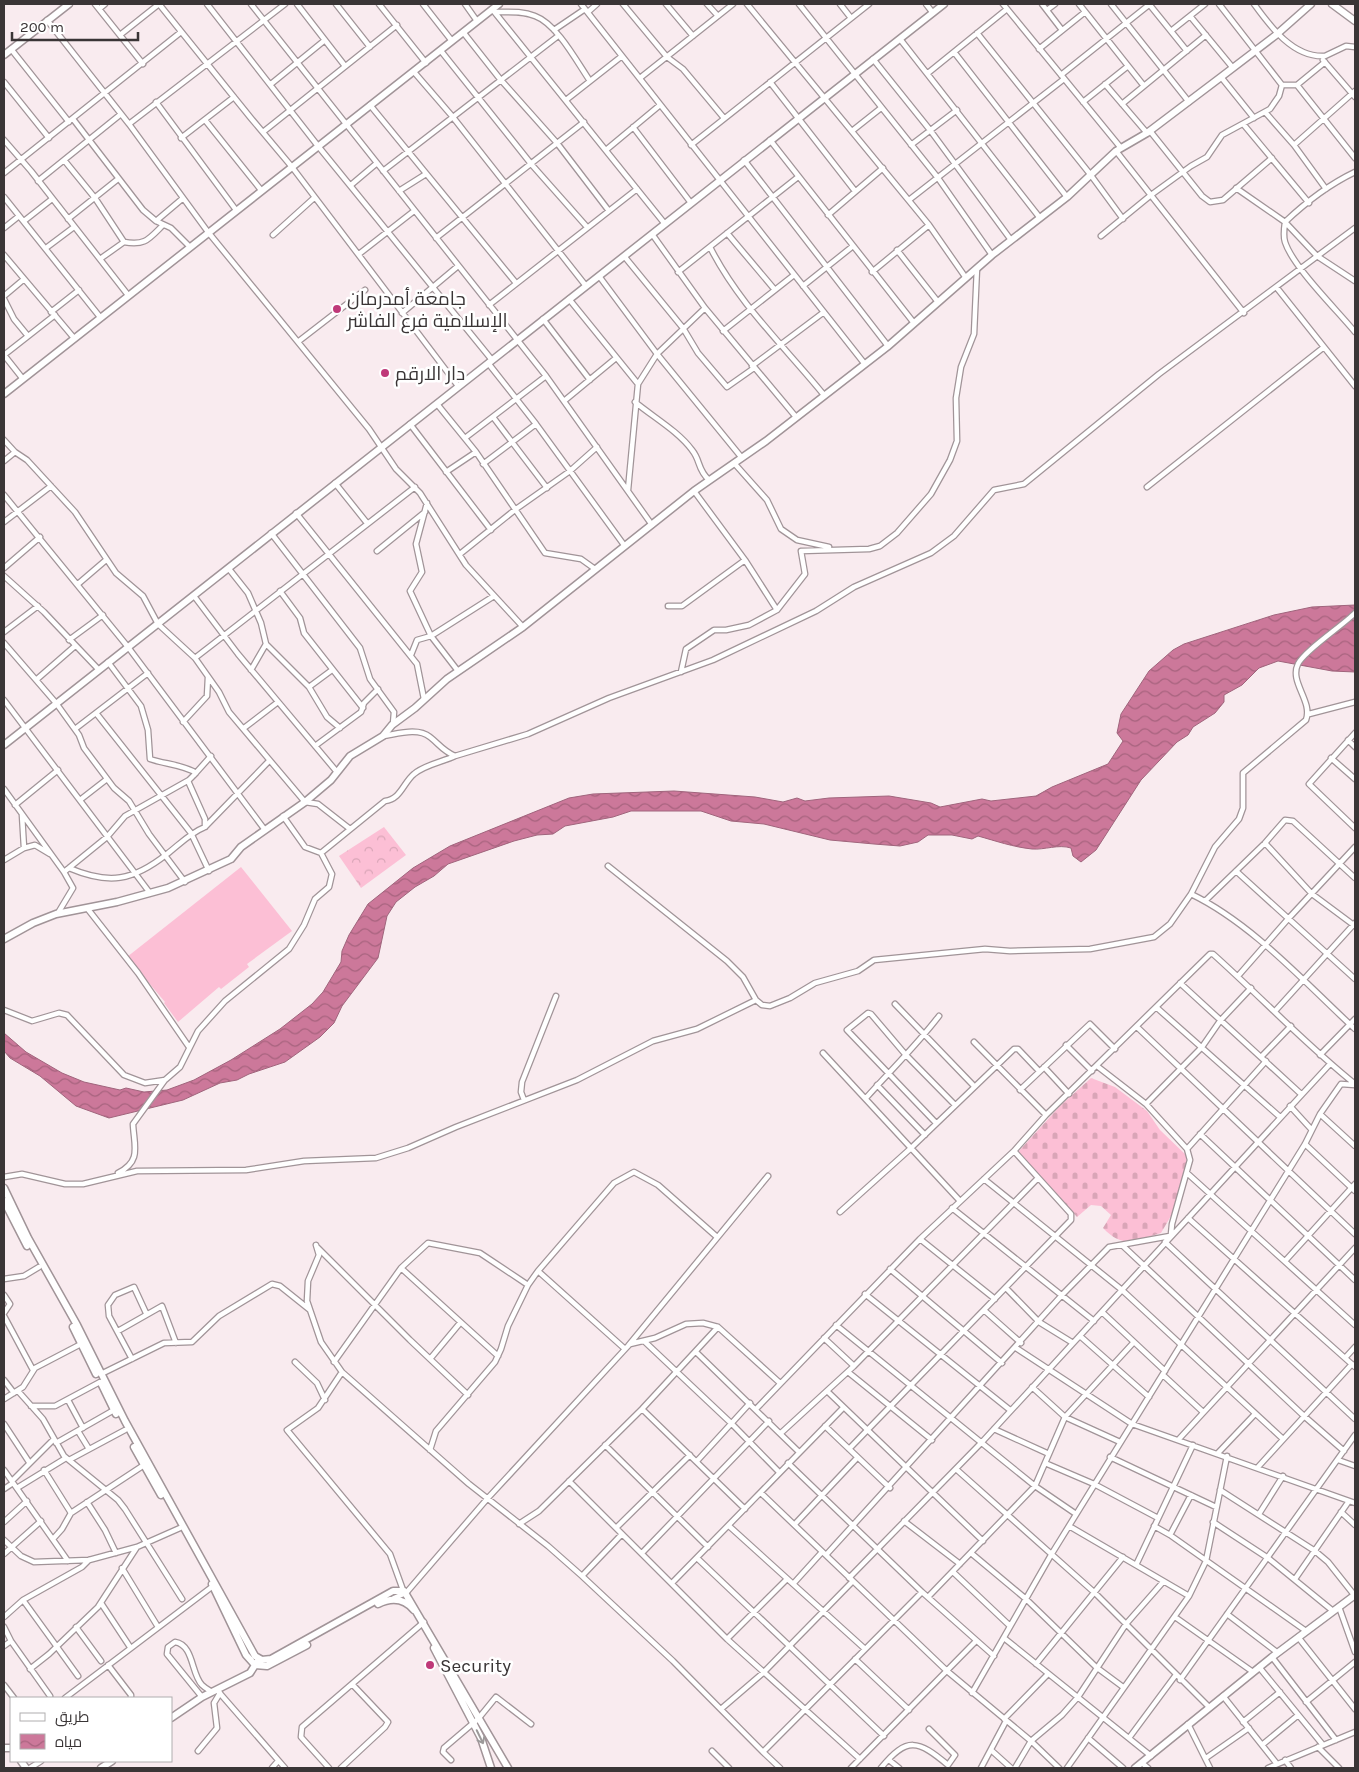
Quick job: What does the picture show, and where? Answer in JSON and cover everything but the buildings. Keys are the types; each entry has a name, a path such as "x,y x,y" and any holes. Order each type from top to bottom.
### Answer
{"street":[{"path":"4,55 68,4"},
{"path":"95,4 143,64"},
{"path":"99,9 105,4"},
{"path":"120,35 159,4 292,167 458,386"},
{"path":"207,4 238,41 318,146 433,287 624,545"},
{"path":"251,4 516,341 546,376 652,525"},
{"path":"129,124 285,4"},
{"path":"297,4 345,66"},
{"path":"336,4 370,46"},
{"path":"379,4 426,63"},
{"path":"423,4 452,41"},
{"path":"465,4 477,21"},
{"path":"4,394 345,124 426,63 477,21 494,11 499,4"},
{"path":"581,4 864,363"},
{"path":"554,30 597,4"},
{"path":"623,4 667,57 683,68 724,118"},
{"path":"666,4 693,36"},
{"path":"707,4 718,16"},
{"path":"640,78 734,4"},
{"path":"747,4 929,224 966,278"},
{"path":"798,4 938,178 992,255"},
{"path":"840,4 851,18"},
{"path":"691,145 869,4"},
{"path":"926,4 933,13"},
{"path":"4,745 944,4"},
{"path":"1042,4 1062,30"},
{"path":"1047,10 1055,4"},
{"path":"1079,4 1144,86"},
{"path":"1111,4 1189,102"},
{"path":"909,200 1034,104 1106,39 1150,4 1187,51"},
{"path":"1172,31 1205,4"},
{"path":"1219,4 1254,51 1282,84 1297,85 1325,62"},
{"path":"1254,4 1276,35 1300,49 1321,56 1331,54 1346,46 1355,46"},
{"path":"383,736 392,725 458,671 523,628 624,545 694,491 742,458 888,346 992,255 1067,197 1090,174 1119,150 1148,132 1189,102 1276,35 1311,4"},
{"path":"1332,4 1355,21"},
{"path":"928,73 977,33 1005,5 1083,102 1151,195 1244,312"},
{"path":"494,11 529,14 543,20 554,30 590,80"},
{"path":"494,11 665,224"},
{"path":"1039,49 1085,12"},
{"path":"1190,16 1233,68"},
{"path":"47,20 129,124 182,199 208,232 299,341 382,446 396,469 415,487 466,565 523,628"},
{"path":"263,132 397,25"},
{"path":"4,173 182,32"},
{"path":"464,32 500,79 557,143 609,211"},
{"path":"977,33 1090,174 1123,219"},
{"path":"1122,104 1206,35"},
{"path":"383,171 558,36"},
{"path":"900,39 1040,218"},
{"path":"271,84 298,64 325,40"},
{"path":"11,49 89,140 143,210 156,222 172,228 190,247"},
{"path":"441,51 532,164 587,227"},
{"path":"954,52 1067,197"},
{"path":"566,100 622,56"},
{"path":"1294,145 1354,94 1321,56"},
{"path":"873,59 956,164 1011,240"},
{"path":"1083,102 1128,66"},
{"path":"414,72 452,116 586,286"},
{"path":"1221,77 1254,118"},
{"path":"4,82 49,138"},
{"path":"770,82 855,191"},
{"path":"1105,84 1202,196 1210,202 1223,200 1272,158"},
{"path":"1101,236 1151,195 1182,172 1207,157 1222,135 1244,125 1265,112 1279,96 1282,84"},
{"path":"1297,85 1355,158"},
{"path":"4,92 8,88"},
{"path":"181,138 234,97"},
{"path":"156,102 236,210"},
{"path":"370,105 516,283"},
{"path":"606,150 660,105"},
{"path":"852,131 881,108"},
{"path":"911,145 957,110"},
{"path":"1265,112 1294,145 1326,189"},
{"path":"38,181 120,114"},
{"path":"205,120 261,190"},
{"path":"436,238 584,122"},
{"path":"1244,125 1309,203"},
{"path":"633,127 691,203"},
{"path":"4,140 128,295"},
{"path":"770,140 914,323"},
{"path":"64,160 95,198 124,242"},
{"path":"744,160 888,346"},
{"path":"351,185 377,164"},
{"path":"828,214 883,168"},
{"path":"1285,222 1326,189 1355,172"},
{"path":"399,191 426,174"},
{"path":"678,272 798,177"},
{"path":"68,219 118,178"},
{"path":"489,305 637,188"},
{"path":"1236,188 1285,222 1317,256 1355,281"},
{"path":"4,197 100,317"},
{"path":"273,235 314,198"},
{"path":"24,221 52,199"},
{"path":"156,222 182,199"},
{"path":"359,254 414,210"},
{"path":"4,228 19,216"},
{"path":"1285,222 1285,241 1302,269 1355,332"},
{"path":"872,272 929,224"},
{"path":"100,259 124,242 140,244 163,225"},
{"path":"46,248 74,227"},
{"path":"321,853 384,801 396,796 409,778 420,769 455,756 528,734 608,698 713,660 816,611 874,577 931,553 954,536 994,490 1024,484 1159,374 1277,288 1355,228"},
{"path":"727,233 775,290"},
{"path":"652,234 723,331 796,417"},
{"path":"803,286 853,246"},
{"path":"710,247 723,274 751,310 824,395"},
{"path":"897,250 938,302"},
{"path":"624,256 683,328 698,353 727,387 824,312"},
{"path":"5,258 74,338"},
{"path":"402,313 458,266"},
{"path":"681,672 686,649 714,630 726,630 749,625 777,610 805,574 801,551 868,550 890,540 931,494 950,460 958,432 956,398 961,367 974,334 977,268"},
{"path":"723,331 794,275"},
{"path":"599,276 657,354 742,458"},
{"path":"24,280 4,298 14,319 28,336"},
{"path":"1277,288 1355,386"},
{"path":"23,379 4,355 79,290"},
{"path":"299,341 365,290"},
{"path":"569,299 638,384"},
{"path":"628,490 634,402 638,384 657,354 705,308"},
{"path":"542,319 590,380"},
{"path":"1147,487 1324,347"},
{"path":"564,401 616,358"},
{"path":"465,438 546,376"},
{"path":"634,402 688,445 696,457 700,472 709,480"},
{"path":"437,404 476,452 482,464 516,509 545,553 581,559 595,569"},
{"path":"492,417 547,488"},
{"path":"410,424 491,530"},
{"path":"482,464 536,424"},
{"path":"4,440 15,452 27,460 79,517 106,560 116,572 143,596 158,624 194,658 208,677 226,708 305,802 318,804 350,829"},
{"path":"460,554 516,509 570,471 597,447"},
{"path":"4,461 15,452"},
{"path":"446,472 476,452"},
{"path":"734,463 767,500 781,529 797,540 815,545 845,549"},
{"path":"335,483 367,524"},
{"path":"4,522 51,486"},
{"path":"194,658 225,636 329,552 415,487"},
{"path":"694,491 745,560 777,610"},
{"path":"4,495 128,647 265,830"},
{"path":"427,503 416,544 422,572 410,591 431,636 458,671"},
{"path":"376,551 426,511"},
{"path":"296,513 411,655 420,671 424,699"},
{"path":"271,533 360,648 368,675 394,712 392,725"},
{"path":"4,568 40,537"},
{"path":"78,584 106,560"},
{"path":"668,606 682,606 745,560"},
{"path":"229,569 246,589 256,611 266,644 309,687 326,717 340,728"},
{"path":"4,576 38,606 98,670"},
{"path":"280,592 302,621 304,633 363,708"},
{"path":"194,596 251,670 337,772"},
{"path":"411,655 417,640 431,636 494,596"},
{"path":"4,632 38,606"},
{"path":"1309,714 1297,677 1298,664 1310,650 1346,623 1355,613"},
{"path":"69,640 102,615"},
{"path":"4,643 56,703 75,730 84,748 107,779 135,810 149,834 185,882"},
{"path":"251,670 266,644"},
{"path":"36,680 75,646"},
{"path":"64,872 107,837 120,820 188,781 196,773 150,759 148,730 143,711 108,662"},
{"path":"309,687 332,670"},
{"path":"75,730 148,673"},
{"path":"184,722 207,696 208,677"},
{"path":"315,746 361,712 378,689"},
{"path":"4,700 150,893"},
{"path":"244,728 278,702"},
{"path":"608,866 727,961 743,977 756,1000 762,1005 770,1006 790,998 815,983 858,970 874,960 985,949 1010,951 1090,949 1154,937 1170,924 1191,894 1215,847 1239,819 1243,808 1243,773 1301,726 1309,714 1355,702"},
{"path":"96,713 192,833 209,871"},
{"path":"5,936 58,913 150,893 185,882 209,871 231,859 241,848 305,802 337,772 355,751 383,736 422,732 430,736 444,752 455,756"},
{"path":"1355,733 1309,784 1355,828"},
{"path":"1348,740 1355,747"},
{"path":"188,781 211,756"},
{"path":"1331,758 1355,779"},
{"path":"69,868 97,877 120,878 136,875 166,855 192,833 205,827 269,761"},
{"path":"15,805 58,770"},
{"path":"80,800 107,779"},
{"path":"188,781 204,819 205,827"},
{"path":"4,790 64,872 73,888 58,913"},
{"path":"22,815 24,848"},
{"path":"103,1180 128,1168 136,1152 133,1124 165,1080 180,1068 198,1031 225,1001 289,949 304,925 315,899 329,887 332,874 321,853 305,847 283,816"},
{"path":"1205,901 1265,843 1285,820 1289,819 1355,878"},
{"path":"1265,843 1312,894 1355,924 1276,1010"},
{"path":"4,860 24,848 35,845 51,854"},
{"path":"1238,976 1288,918 1355,847"},
{"path":"1236,871 1355,979"},
{"path":"1191,894 1233,917 1304,979 1355,1029"},
{"path":"86,908 138,973 189,1047"},
{"path":"756,1409 920,1239 1014,1152 1046,1115 1211,954 1276,1010 1320,1056 1355,1085"},
{"path":"1180,983 1301,1094"},
{"path":"1146,1104 1202,1047 1220,1021 1251,988"},
{"path":"524,1100 521,1092 522,1082 556,996"},
{"path":"4,1177 22,1174 65,1184 103,1180 137,1171 246,1170 304,1161 376,1158 408,1148 599,1070 653,1041 697,1028 756,1000"},
{"path":"895,1004 974,1086"},
{"path":"1156,1007 1280,1117"},
{"path":"4,1010 32,1021 59,1013 67,1015 124,1075 145,1083 165,1080"},
{"path":"936,1123 848,1030 870,1013 905,1054 955,1105"},
{"path":"866,1098 887,1073 924,1036 939,1016"},
{"path":"1320,1056 1355,1018"},
{"path":"1020,1090 1066,1045 1091,1024 1115,1049"},
{"path":"1261,1057 1290,1026"},
{"path":"1137,1028 1355,1234"},
{"path":"974,1042 1046,1115"},
{"path":"1066,1045 1092,1071"},
{"path":"840,1212 910,1149 1016,1048 1039,1071"},
{"path":"823,1053 960,1201"},
{"path":"1187,1149 1266,1061"},
{"path":"721,1709 763,1673 823,1612 877,1550 982,1442 1330,1064"},
{"path":"1097,1066 1146,1104 1187,1149 1190,1160 1172,1224 1171,1235"},
{"path":"1044,1067 1069,1094"},
{"path":"972,1693 1051,1554 1305,1144 1320,1114 1341,1084 1355,1085"},
{"path":"877,1085 925,1135"},
{"path":"1290,1106 1311,1129"},
{"path":"1320,1114 1355,1146"},
{"path":"1200,1134 1355,1280"},
{"path":"1286,1260 1354,1188 1305,1144"},
{"path":"849,1449 1027,1267 1072,1217 1014,1152"},
{"path":"430,1450 436,1432 498,1356 508,1326 528,1285 614,1183 634,1172 658,1185 717,1237"},
{"path":"1187,1173 1286,1260 1355,1325"},
{"path":"325,1631 404,1591 627,1347 768,1176"},
{"path":"781,1433 869,1352 921,1296 985,1234 1038,1178"},
{"path":"984,1179 1122,1290 1283,1439"},
{"path":"4,1188 144,1464 180,1528 191,1542 213,1586 246,1655 248,1668 245,1675"},
{"path":"4,1201 100,1377 125,1430 191,1542 258,1662"},
{"path":"952,1208 1094,1321"},
{"path":"1188,1218 1353,1365 1258,1467"},
{"path":"793,1584 890,1488 1062,1296 1112,1246 1171,1235"},
{"path":"920,1239 995,1299"},
{"path":"1165,1242 1355,1419"},
{"path":"334,1362 401,1268 426,1244 430,1243 480,1253 528,1285"},
{"path":"468,1394 430,1359 316,1245 319,1255 307,1288 310,1310 321,1342 342,1372 487,1499 582,1576 780,1768"},
{"path":"1122,1245 1197,1317 1344,1451"},
{"path":"1179,1439 1355,1248"},
{"path":"4,1279 24,1276 39,1267"},
{"path":"401,1268 498,1356"},
{"path":"890,1269 1002,1363"},
{"path":"538,1271 627,1347"},
{"path":"31,1406 55,1406 68,1400 100,1377 164,1343 192,1342 219,1316 272,1284 280,1286 310,1310"},
{"path":"132,1359 108,1310 110,1301 116,1295 134,1287 146,1313"},
{"path":"1006,1288 1039,1322 1074,1343"},
{"path":"865,1294 940,1356 1010,1410"},
{"path":"4,1295 10,1304 4,1317 33,1370"},
{"path":"118,1331 160,1306 163,1307 176,1343"},
{"path":"984,1310 1021,1343"},
{"path":"1102,1312 1203,1412"},
{"path":"430,1359 460,1323"},
{"path":"627,1347 686,1324 703,1323 718,1327 780,1383"},
{"path":"836,1326 911,1384 1035,1486 1076,1514"},
{"path":"519,1524 539,1511 642,1409 718,1327"},
{"path":"1080,1336 1149,1397"},
{"path":"824,1338 854,1366"},
{"path":"644,1341 750,1441 779,1472"},
{"path":"928,1597 1035,1486 1065,1416 1134,1342"},
{"path":"4,1400 27,1383 33,1370 81,1344"},
{"path":"1346,1358 1355,1347"},
{"path":"1016,1348 1132,1424 1318,1488 1355,1503"},
{"path":"696,1352 799,1452"},
{"path":"295,1362 317,1384 325,1400"},
{"path":"342,1372 325,1400 312,1413 287,1430 390,1554 404,1591 475,1721 486,1750 488,1767"},
{"path":"848,1372 889,1408 932,1440"},
{"path":"4,1380 43,1419 67,1459 106,1490 125,1509 182,1599"},
{"path":"1032,1387 1065,1416 1120,1442"},
{"path":"826,1391 931,1493 983,1540"},
{"path":"68,1400 83,1428"},
{"path":"697,1462 750,1403"},
{"path":"672,1583 843,1408"},
{"path":"642,1409 745,1509"},
{"path":"4,1489 29,1462 55,1441 78,1431 114,1410"},
{"path":"1218,1453 1255,1414"},
{"path":"642,1554 769,1421"},
{"path":"4,1424 29,1462"},
{"path":"825,1426 890,1488"},
{"path":"994,1429 1049,1454"},
{"path":"17,1488 44,1470 125,1430"},
{"path":"78,1431 89,1449"},
{"path":"1180,1680 1355,1435"},
{"path":"605,1445 708,1547"},
{"path":"1136,1565 1193,1445"},
{"path":"616,1528 690,1455"},
{"path":"1067,1768 1102,1716 1152,1650 1189,1596 1206,1561 1227,1456"},
{"path":"1110,1457 1216,1507"},
{"path":"795,1524 857,1458"},
{"path":"1338,1460 1355,1466"},
{"path":"788,1463 975,1642 994,1656"},
{"path":"1046,1463 1094,1484 1158,1518"},
{"path":"53,1539 62,1529 71,1513 144,1464"},
{"path":"956,1469 1096,1593 1175,1676 1209,1707"},
{"path":"4,1470 68,1561"},
{"path":"44,1470 71,1513"},
{"path":"1259,1514 1283,1476"},
{"path":"569,1481 727,1639 860,1759"},
{"path":"1134,1768 1259,1667 1355,1595 1328,1562 1315,1551 1220,1490"},
{"path":"761,1493 947,1671 1031,1741 1059,1768"},
{"path":"1170,1535 1190,1495"},
{"path":"4,1522 27,1501"},
{"path":"1295,1580 1349,1501"},
{"path":"87,1502 105,1530 116,1553"},
{"path":"1341,1512 1355,1525"},
{"path":"4,1554 10,1546 41,1521"},
{"path":"904,1521 960,1564"},
{"path":"1213,1522 1268,1558 1336,1609 1355,1652"},
{"path":"729,1526 865,1649"},
{"path":"1069,1526 1189,1596"},
{"path":"1154,1526 1170,1535 1306,1631"},
{"path":"4,1540 21,1556 34,1562 89,1560 137,1547 180,1528"},
{"path":"582,1576 622,1534"},
{"path":"30,1669 58,1646 101,1602 137,1547"},
{"path":"971,1553 1026,1599 1096,1667 1123,1687"},
{"path":"1036,1664 1096,1593 1123,1557"},
{"path":"697,1558 884,1736"},
{"path":"4,1617 23,1600 82,1567 89,1560"},
{"path":"122,1568 158,1627"},
{"path":"953,1572 1010,1626"},
{"path":"727,1639 787,1578"},
{"path":"1015,1768 1031,1741 1062,1715 1078,1698 1096,1667 1126,1624 1163,1582"},
{"path":"65,1697 213,1586"},
{"path":"246,1655 264,1667 272,1664 393,1591 404,1591"},
{"path":"763,1752 922,1592"},
{"path":"390,1599 406,1603 423,1623"},
{"path":"23,1600 78,1676"},
{"path":"101,1602 130,1647"},
{"path":"1228,1614 1275,1655 1306,1702 1336,1740"},
{"path":"1174,1617 1253,1672"},
{"path":"329,1768 301,1737 300,1731 423,1623"},
{"path":"4,1626 11,1641 50,1696"},
{"path":"76,1627 100,1661"},
{"path":"1298,1637 1355,1709"},
{"path":"1004,1638 1151,1756"},
{"path":"4,1646 11,1641"},
{"path":"202,1698 167,1654 168,1647 175,1642 180,1643 191,1658 201,1684 216,1692 285,1768"},
{"path":"851,1768 975,1642"},
{"path":"855,1659 909,1710"},
{"path":"172,1717 202,1698 245,1675 258,1662"},
{"path":"1306,1702 1355,1662"},
{"path":"108,1665 131,1697"},
{"path":"1259,1667 1339,1768"},
{"path":"980,1768 1005,1720 1048,1674"},
{"path":"1129,1738 1175,1676"},
{"path":"341,1768 388,1722 352,1684"},
{"path":"4,1685 13,1697"},
{"path":"198,1751 216,1728 214,1703 216,1692"},
{"path":"1243,1722 1280,1692"},
{"path":"1223,1696 1277,1764"},
{"path":"451,1760 443,1750 475,1721 497,1697 531,1724"},
{"path":"1262,1745 1297,1716"},
{"path":"475,1721 508,1768"},
{"path":"1188,1724 1210,1768"},
{"path":"1206,1758 1249,1728"},
{"path":"882,1768 908,1744 936,1754 948,1765 955,1756 929,1729"},
{"path":"1268,1768 1355,1732"},
{"path":"1088,1738 1123,1768"},
{"path":"936,1754 944,1745"},
{"path":"991,1750 1011,1768"},
{"path":"712,1751 729,1768"},
{"path":"890,1760 899,1768"},
{"path":"1285,1760 1291,1768"},
{"path":"272,1768 278,1761"},
{"path":"28,1768 39,1762"},
{"path":"1142,1763 1148,1768"}],"green space":[{"path":"384,827 406,855 361,888 339,856"},
{"path":"241,867 292,931 247,964 249,967 221,989 219,987 178,1022 165,1002 127,957"},
{"path":"1091,1078 1115,1087 1147,1111 1160,1130 1186,1155 1187,1163 1175,1209 1161,1233 1130,1241 1117,1239 1103,1228 1111,1215 1101,1206 1091,1205 1077,1217 1018,1152 1060,1106"}],"water":[{"path":"1355,605 1355,672 1332,671 1278,661 1259,668 1242,685 1224,695 1224,702 1215,713 1193,727 1188,735 1177,742 1141,780 1096,850 1081,862 1073,856 1071,848 1032,849 978,836 972,839 952,835 928,835 918,842 900,846 830,840 764,824 731,821 701,811 631,811 613,817 565,826 553,834 537,835 514,841 448,864 434,876 415,887 396,902 387,916 378,958 342,1006 334,1023 320,1037 285,1062 237,1080 220,1083 183,1100 109,1118 76,1106 40,1076 10,1058 4,1051 4,1033 26,1052 62,1073 84,1082 120,1090 126,1088 144,1092 167,1090 194,1080 231,1060 280,1029 312,1004 323,992 341,962 342,951 349,935 368,904 413,868 450,846 569,798 593,794 674,791 755,797 783,802 797,798 805,801 829,798 889,796 931,803 940,807 982,799 991,801 1036,796 1052,787 1108,764 1123,741 1117,733 1121,714 1149,671 1173,650 1184,644 1274,615 1312,607"}],"place":[{"name":"جامعة أمدرمان الإسلامية فرع الفاشر","path":"337,309"},
{"name":"دار الارقم","path":"385,373"},
{"name":"Security","path":"430,1665"}]}
